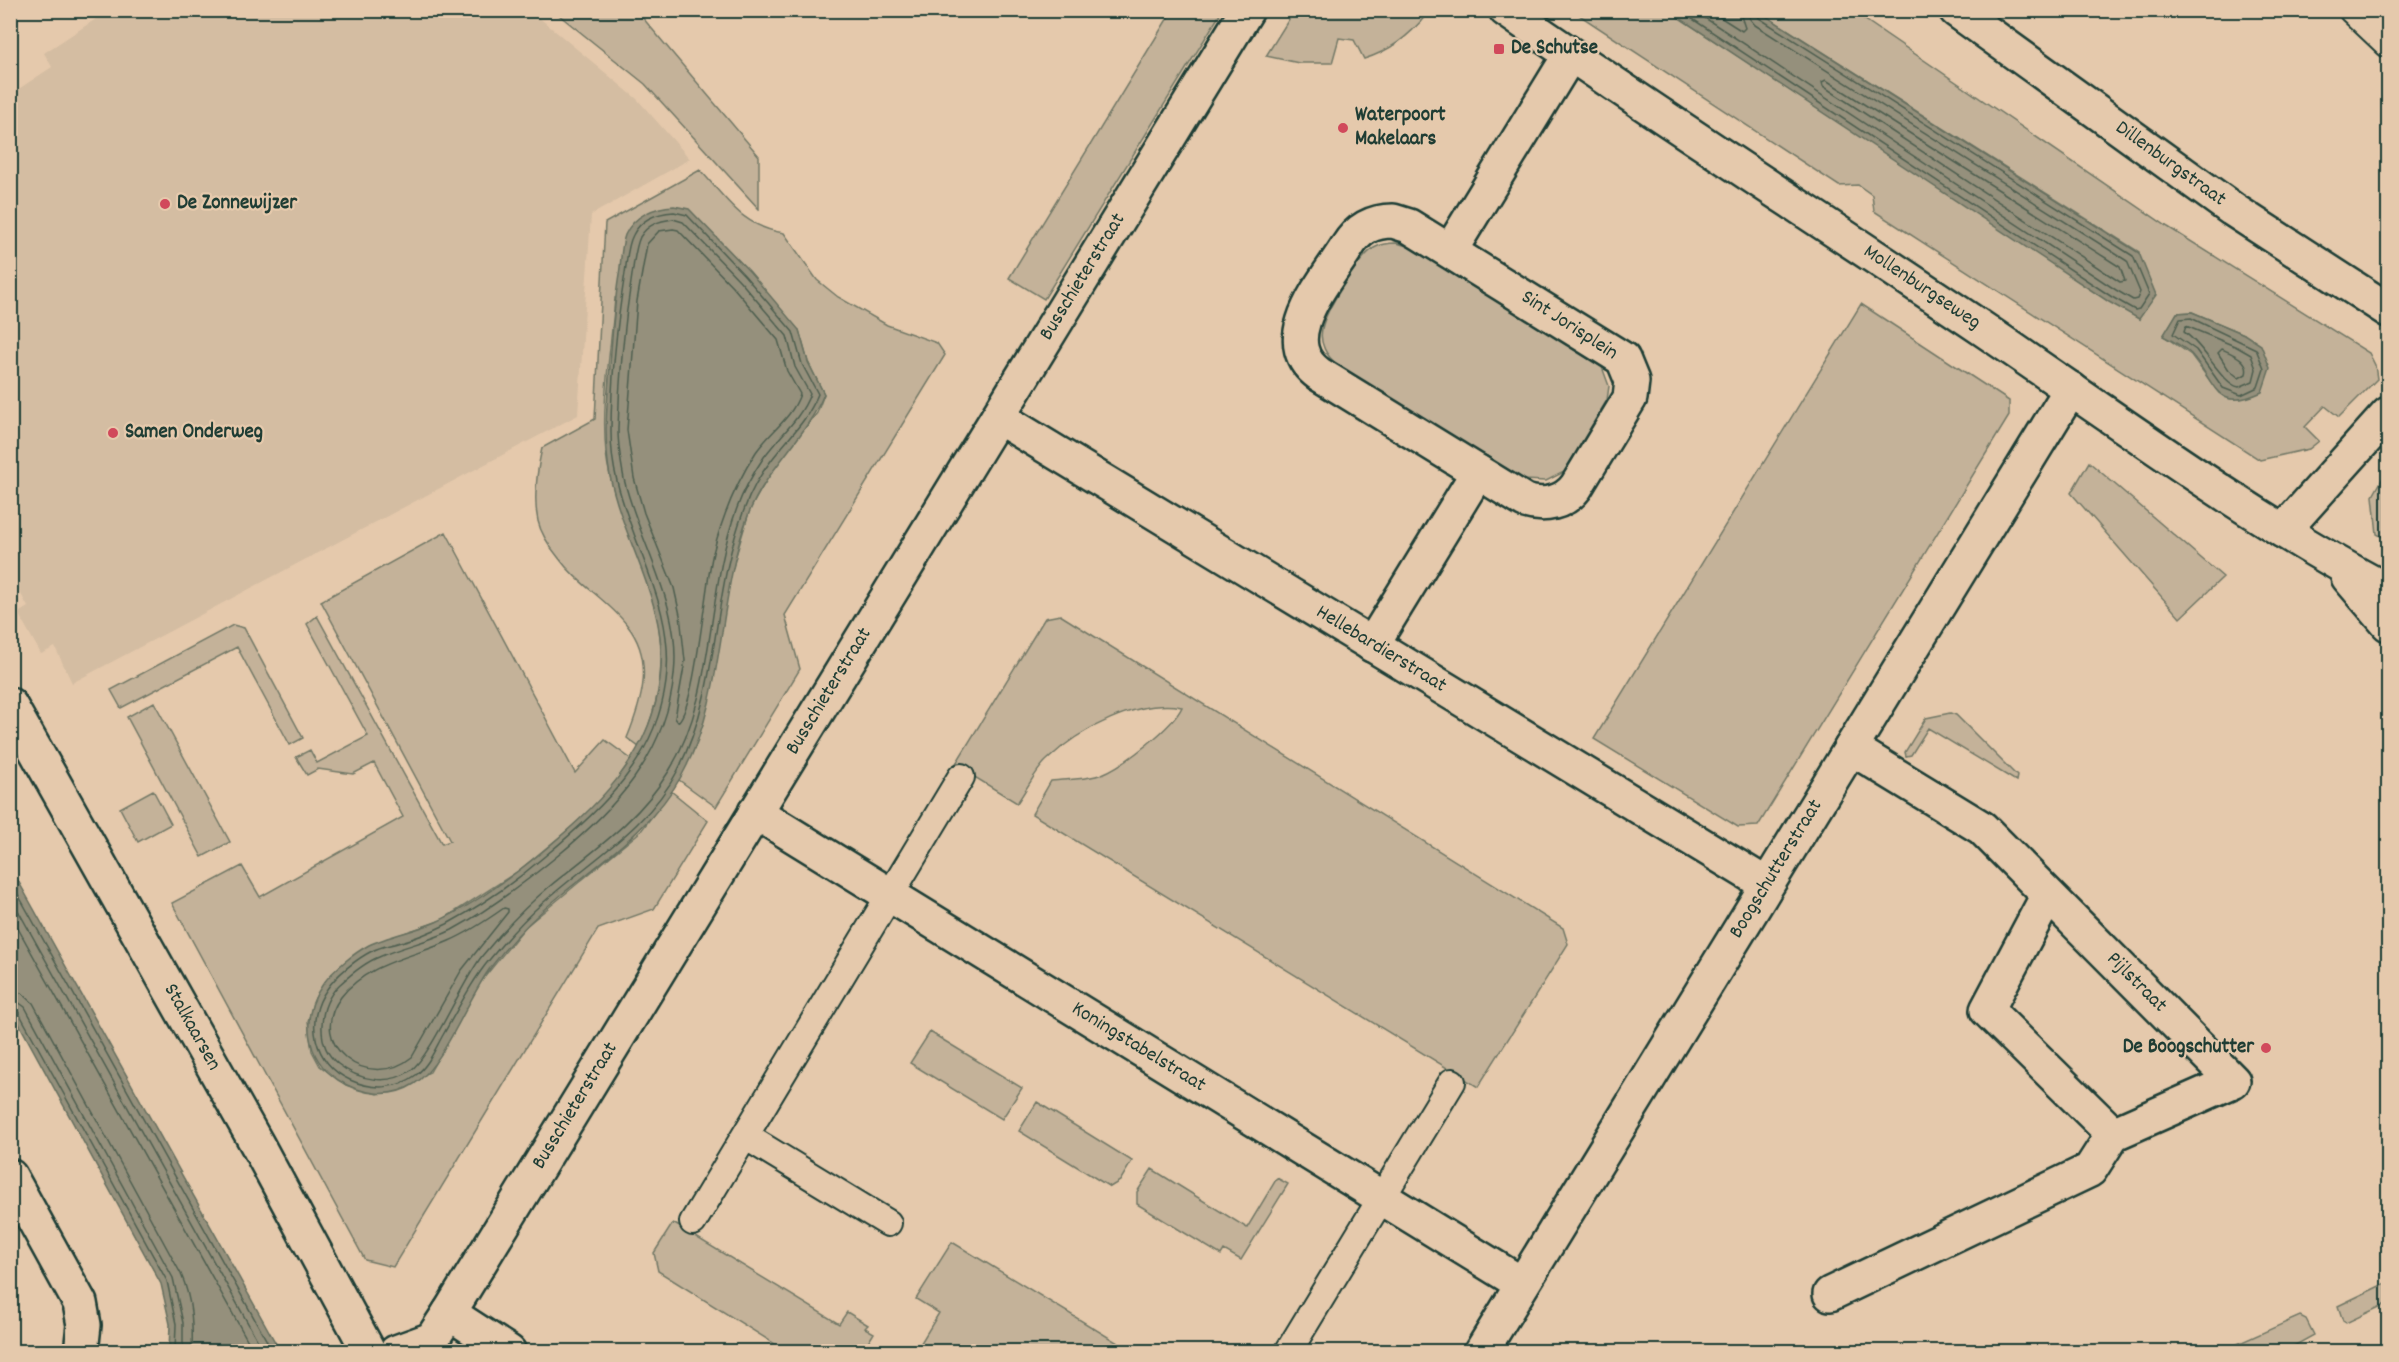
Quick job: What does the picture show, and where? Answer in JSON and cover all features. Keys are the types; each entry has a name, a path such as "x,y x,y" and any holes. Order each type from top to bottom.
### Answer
{"street":[{"name":"Busschieterstraat","path":"396,1352 432,1339 449,1314 1247,10"},
{"name":"Mollenburgseweg","path":"1506,10 2283,531 2337,564 2388,591"},
{"name":"Dillenburgstraat","path":"1956,10 2232,209 2388,310"},
{"path":"1450,251 1570,55"},
{"name":"Sint Jorisplein","path":"1386,221 1401,223 1614,351 1628,366 1632,381 1630,398 1576,487 1566,497 1551,504 1530,503 1478,472 1312,369 1302,354 1299,339 1305,314 1353,237 1369,225 1386,221"},
{"name":"Boogschutterstraat","path":"1481,1352 2071,389"},
{"path":"2283,531 2388,414"},
{"name":"Hellebardierstraat","path":"998,417 1766,884"},
{"path":"1372,645 1478,472"},
{"name":"Mollenburgseweg","path":"2337,564 2388,624"},
{"name":"Stalkaarsen","path":"10,705 258,1146 369,1352"},
{"name":"Pijlstraat","path":"1851,748 1982,828 2233,1081 2113,1134"},
{"name":"Koningstabelstraat","path":"755,813 1522,1284"},
{"path":"1830,1294 2090,1170 2113,1134 1987,1010 2048,895"},
{"path":"10,1176 80,1303 84,1325 81,1352"},
{"path":"449,1314 509,1352"}],"lane":[{"path":"2352,10 2383,28"},
{"path":"693,1222 961,777"},
{"path":"1288,1352 1452,1082"},
{"path":"745,1136 888,1223"}],"shaded area":[{"path":"1418,10 1426,15 1413,30 1391,47 1364,59 1354,40 1339,38 1332,63 1299,63 1266,56 1294,11"},
{"path":"108,11 531,11 637,99 690,159 591,215 578,415 72,683 55,647 41,654 18,613 28,607 11,576 11,94 52,67 44,53"},
{"path":"554,11 637,11 759,156 759,209 645,84"},
{"path":"1172,11 1222,11 1044,299 1009,278"},
{"path":"1573,11 1669,11 2139,319 2139,252 1758,11 1852,11 2168,227 2369,353 2375,365 2377,379 2339,417 2325,406 2305,427 2319,441 2309,449 2260,460 1874,211 1872,195 1858,185 1839,186","holes":["2192,312 2244,334 2219,393 2191,355 2164,336 2177,313"]},
{"path":"700,170 727,201 746,218 769,230 784,233 817,280 838,297 887,325 937,343 945,355 785,615 800,669 716,807 679,780 735,559 750,509 775,465 817,413 824,394 808,362 799,330 615,298 606,395 606,453 614,490 652,596 660,634 658,692 639,747 627,738 637,710 643,681 641,652 636,638 619,616 574,575 555,553 539,526 536,503 537,475 542,448 595,419 605,223"},
{"path":"1397,243 1410,247 1602,367 1609,386 1607,400 1564,472 1546,481 1524,480 1330,358 1322,339 1322,329 1329,310 1368,253 1379,246"},
{"path":"1861,304 2009,401 2009,416 1758,826 1738,827 1594,739"},
{"path":"2089,462 2223,577 2180,618 2071,493"},
{"path":"2388,469 2388,540 2377,534 2373,496"},
{"path":"446,532 575,773 605,740 631,759 612,787 585,816 517,872 442,920 370,945 330,976 315,998 308,1021 312,1051 320,1066 346,1085 377,1094 430,1072 479,984 525,927 641,831 671,791 708,821 654,909 598,929 393,1267 365,1260 172,903 242,866 260,897 403,817 374,763 353,774 318,769 307,775 296,757 310,750 317,763 368,736 307,624 317,616 442,844 450,841 321,601"},
{"path":"1060,615 1563,928 1568,944 1478,1087 1032,814 1051,781 1090,777 1111,770 1158,735 1169,725 1182,707 1165,706 1128,712 1092,727 1060,748 1043,764 1017,803 955,765 1045,618"},
{"path":"233,625 244,628 303,738 290,745 237,647 121,708 111,690"},
{"path":"154,702 230,842 202,857 127,717"},
{"path":"1950,713 1956,715 2017,776 2016,781 1928,728 1911,755 1906,756 1905,752 1926,718"},
{"path":"153,790 171,824 138,842 120,808"},
{"path":"930,1032 1022,1088 1002,1119 910,1063"},
{"path":"1037,1102 1132,1161 1120,1181 1110,1187 1019,1131"},
{"path":"1152,1169 1247,1228 1277,1178 1288,1184 1241,1260 1224,1250 1221,1255 1137,1204 1137,1192"},
{"path":"673,1223 839,1324 847,1312 868,1325 865,1328 874,1333 863,1351 786,1351 658,1271 654,1253"},
{"path":"952,1242 1131,1351 916,1351 939,1313 916,1299"},
{"path":"2388,1282 2388,1303 2346,1323 2343,1321 2338,1306"},
{"path":"2300,1316 2306,1319 2314,1335 2285,1351 2222,1351"}],"water":[{"path":"1669,11 1758,11 2139,253 2156,295 2139,319 2109,302"},
{"path":"674,206 689,209 750,272 799,330 808,362 824,394 807,425 766,482 749,513 738,545 731,578 707,711 696,744 671,793 628,841 542,911 507,947 482,980 445,1047 425,1075 414,1084 396,1092 376,1093 356,1089 338,1080 327,1071 318,1060 313,1048 309,1023 311,1009 323,984 350,957 363,948 449,916 513,875 537,856 599,800 617,779 645,733 655,707 660,679 661,652 658,626 644,576 625,527 610,476 606,421 614,309 625,235 639,217 660,208"},
{"path":"2192,312 2244,334 2261,345 2270,368 2262,392 2246,398 2225,397 2212,385 2191,354 2163,336 2177,313"},
{"path":"11,868 280,1351 169,1351 170,1324 161,1284 11,1009"}],"place":[{"name":"De Schutse","path":"1499,49"},
{"name":"Waterpoort Makelaars","path":"1343,128"},
{"name":"De Zonnewijzer","path":"165,204"},
{"name":"Samen Onderweg","path":"113,433"},
{"name":"De Boogschutter","path":"2266,1048"}]}
